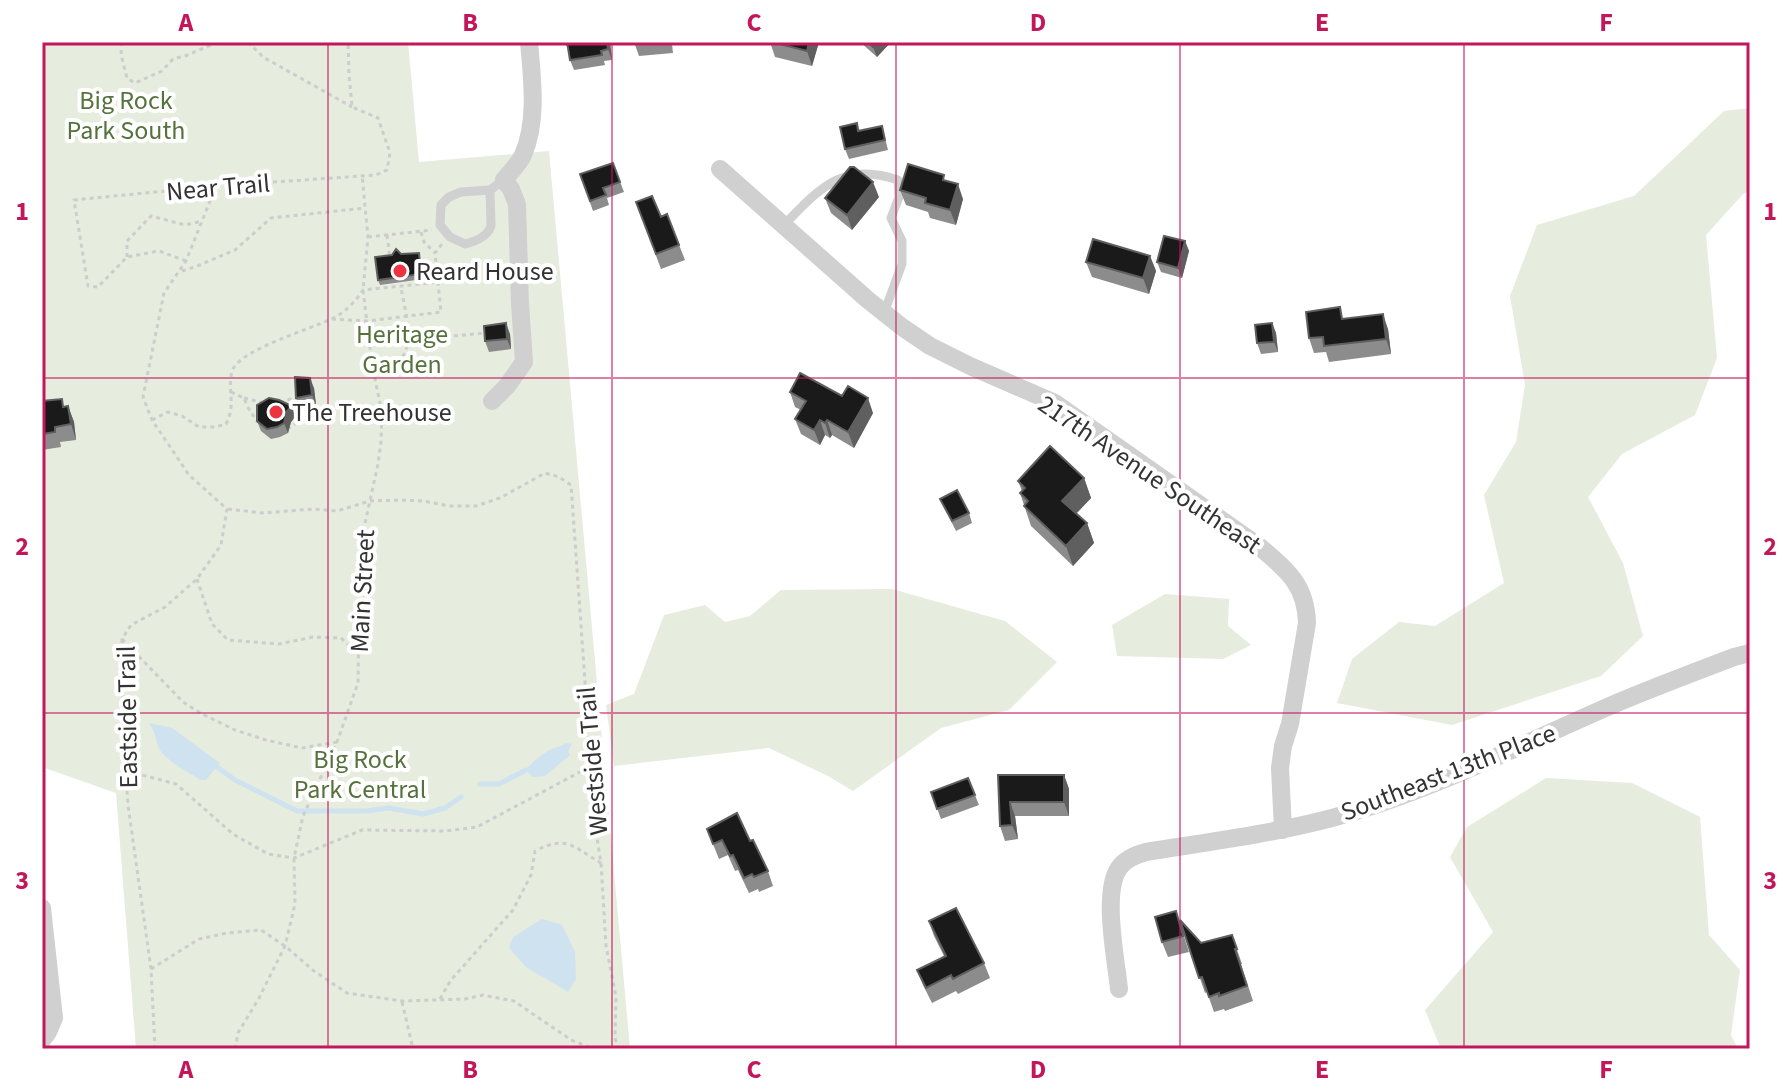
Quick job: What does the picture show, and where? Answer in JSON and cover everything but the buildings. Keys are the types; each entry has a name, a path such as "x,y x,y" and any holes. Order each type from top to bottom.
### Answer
{"street":[{"path":"492,401 524,362 517,204 511,189 497,185 523,156 529,131 533,103 529,42"},
{"name":"217th Avenue Southeast","path":"720,169 884,313 930,346 1055,403 1260,547 1285,569 1303,596 1307,623 1280,768 1283,830"},
{"name":"Southeast 13th Place","path":"1119,989 1109,898 1119,867 1129,858 1146,852 1283,830 1394,798 1486,763 1604,709 1750,653"},
{"path":"42,908 54,1018 43,1038"}],"lane":[{"path":"784,225 816,192 843,176 877,173 898,180 899,197 891,218 902,241 902,264 884,313"},
{"path":"497,185 490,231 478,241 465,244 450,237 440,225 441,205 449,197 497,185"}],"path":[{"path":"122,42 127,78 135,83 162,71 173,59 218,42"},
{"path":"249,42 263,57 352,107 378,118 390,153 387,170 376,175 362,175"},
{"path":"348,42 352,107"},
{"name":"Near Trail","path":"127,257 98,287 88,286 74,200 362,175"},
{"name":"Main Street","path":"235,1049 238,1033 285,946 295,904 294,858 303,816 337,742 358,683 360,546 381,442 382,413 363,290 368,237 362,175"},
{"path":"216,186 186,261 164,293 143,397 152,420 189,475 227,509 262,513 314,509 337,511 370,501"},
{"path":"179,271 235,250 271,218 365,208"},
{"path":"186,261 159,251 127,257 127,241 151,216 185,225 202,221"},
{"path":"368,237 421,232 440,225"},
{"path":"332,319 367,323 441,312 435,253 424,242 421,232"},
{"path":"387,235 390,261"},
{"path":"435,253 450,237"},
{"path":"152,420 168,412 182,416 199,427 226,424 232,408 230,379 234,367 249,353 332,319 352,305 363,290 439,282"},
{"path":"373,369 384,368 401,359 409,344 401,287"},
{"path":"430,338 483,334 521,319"},
{"path":"231,392 262,402 279,403 290,399 296,403 301,410 298,422 282,431"},
{"path":"244,398 261,428"},
{"name":"Westside Trail","path":"370,501 423,501 450,506 476,506 500,498 545,473 571,485 592,807 601,863 606,946 616,997 615,1038 618,1049"},
{"name":"Eastside Trail","path":"155,1049 151,969 128,805 123,736 122,639 131,625 165,607 197,579 221,545 227,509"},
{"path":"197,579 212,624 228,640 279,644 313,637 341,638 358,655"},
{"path":"122,639 183,702 235,730 302,748 337,742"},
{"path":"127,771 176,784 233,834 268,854 294,858 362,830 446,831 477,827 591,766"},
{"path":"440,1000 451,980 513,910 531,875 535,851 551,843 564,842 601,863"},
{"path":"151,969 199,939 261,930 347,993 402,1001 465,999 483,995 514,1001 571,1040 601,1049"},
{"path":"402,1001 413,1049"}],"green space":[{"name":"Big Rock Park Central","path":"42,42 408,42 419,162 549,151 630,1049 136,1049 116,793 42,767"},
{"path":"1750,108 1750,191 1743,194 1706,235 1717,358 1695,415 1622,454 1588,497 1623,563 1643,636 1601,676 1452,725 1337,703 1352,659 1399,622 1435,626 1504,583 1484,495 1516,442 1525,385 1510,296 1537,225 1634,196 1724,111"},
{"path":"892,589 1005,621 1057,662 1009,710 941,728 853,791 769,748 614,766 606,705 634,694 664,615 705,605 725,622 750,616 781,590"},
{"path":"1165,594 1229,599 1228,626 1251,645 1223,659 1117,656 1112,625"},
{"path":"1546,778 1632,783 1700,817 1709,935 1740,970 1731,1035 1738,1049 1441,1049 1425,1010 1493,932 1450,857 1467,827"}],"water":[{"path":"149,723 172,728 220,763 206,780 200,780 162,752"},
{"path":"566,743 572,744 568,751 570,755 545,776 533,777 526,770 542,755"},
{"path":"542,919 562,925 575,952 576,979 568,992 526,967 509,948 513,937"}],"waterway":[{"path":"217,767 235,780 297,811 389,808 423,814 445,808 461,797"},
{"path":"480,784 499,784 526,770"}],"place":[{"name":"Reard House","path":"400,271"},
{"name":"The Treehouse","path":"276,412"}],"park label":[{"name":"Big Rock Park South","path":"126,115"},
{"name":"Heritage Garden","path":"402,349"}]}
